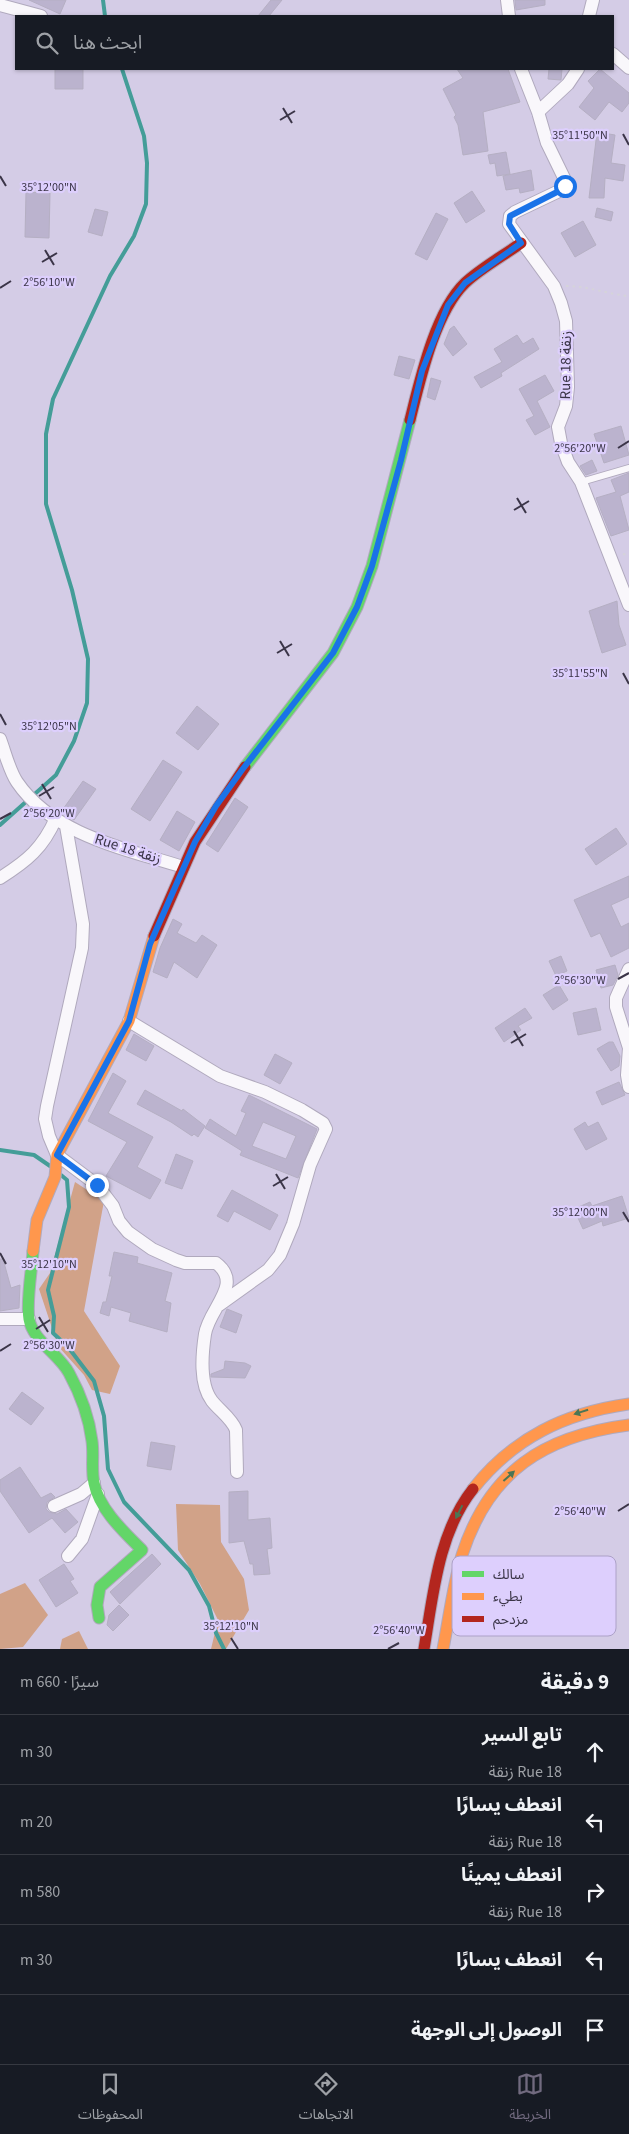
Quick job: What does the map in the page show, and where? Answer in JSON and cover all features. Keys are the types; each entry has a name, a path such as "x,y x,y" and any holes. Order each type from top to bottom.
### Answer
{"main road":[{"path":"99,1618 97,1605 100,1587 142,1550 116,1523 96,1488 92,1442 86,1409 69,1373 61,1361 35,1334 29,1319 33,1242 37,1220 55,1177 57,1158 129,1021 142,976 145,958 195,842 216,806 320,671 344,635 372,566 401,460 422,371 448,305 465,283 521,243"},
{"path":"424,1649 448,1536 461,1508 478,1482 520,1442 553,1422 591,1409 629,1404"},
{"path":"463,1556 478,1515 503,1481 534,1453 570,1435 606,1426 629,1425"},
{"path":"443,1649 452,1606"}],"street":[{"path":"507,0 509,15"},
{"path":"589,15 593,0"},
{"path":"0,5 37,15"},
{"path":"614,55 629,68"},
{"name":"Rue 18 زنقة","path":"521,70 538,112 547,143 558,164 565,186 510,216 509,224 554,286 566,321 568,387 566,406 558,427 561,443 568,462 580,482 629,605"},
{"path":"538,112 568,84 577,70"},
{"name":"Rue 18 زنقة","path":"0,739 16,782 41,807 61,822 102,842 183,867"},
{"path":"0,878 26,862 61,822"},
{"path":"61,822 83,924 82,948 45,1119 57,1158 97,1185 113,1206 119,1222 140,1241 162,1255 185,1263 216,1263 224,1269 228,1278 222,1298 206,1332 204,1378 207,1393 211,1400 234,1425 236,1430 237,1472"},
{"path":"629,969 616,998 616,1007 629,1048 627,1075 629,1087"},
{"path":"129,1021 220,1076 265,1092 302,1110 323,1123 326,1128 310,1165 293,1224 280,1255 268,1270 217,1306"},
{"path":"0,1319 29,1319"},
{"path":"54,1506 96,1488"},
{"path":"68,1556 82,1540 96,1488"}],"lane":[{"path":"580,482 629,468"}],"path":[{"path":"554,286 585,286 602,293 629,296"}],"shaded area":[{"path":"75,1182 104,1201 84,1311 120,1366 110,1394 92,1390 84,1375 58,1346 39,1289 50,1273"},
{"path":"176,1504 220,1505 221,1542 244,1579 249,1610 226,1649 211,1649 218,1620 200,1584 178,1550"},
{"path":"25,1583 48,1615 23,1647 0,1649 0,1594"},
{"path":"79,1631 88,1649 60,1649 62,1639"}],"building":[{"path":"29,0 66,0 60,14"},
{"path":"271,0 282,0 270,15 259,15"},
{"path":"515,0 545,0 545,5 516,10"},
{"path":"55,70 83,70 83,89 55,89"},
{"path":"458,70 508,70 520,102 483,112 488,151 463,155 458,125 454,117 456,115 443,89 463,78"},
{"path":"549,70 562,70 561,80 548,79"},
{"path":"601,70 629,93 629,103 622,112 609,102 595,120 579,107 594,88 588,81"},
{"path":"597,132 615,135 611,163 625,165 623,181 605,178 604,198 589,198"},
{"path":"506,152 510,174 497,176 495,163 490,164 488,155"},
{"path":"531,170 534,190 520,193 519,188 506,190 503,176"},
{"path":"472,191 485,211 466,223 454,203"},
{"path":"26,192 50,193 49,238 25,237"},
{"path":"597,208 613,212 611,221 595,217"},
{"path":"95,209 108,212 102,236 88,232"},
{"path":"436,213 448,219 427,260 415,254"},
{"path":"583,221 596,245 575,257 561,233"},
{"path":"454,326 467,344 453,356 444,344 450,329"},
{"path":"517,335 523,344 533,338 539,349 501,373 502,376 481,388 474,377 502,362 494,349"},
{"path":"399,356 415,360 409,379 394,375"},
{"path":"545,375 554,391 537,401 550,427 535,435 526,420 534,416 519,389"},
{"path":"431,378 441,381 435,400 427,397"},
{"path":"621,426 629,455 604,463 594,434"},
{"path":"592,460 597,471 586,475 580,466"},
{"path":"629,473 629,492 620,496 629,530 611,536 596,498 616,492 611,480"},
{"path":"617,601 619,625 626,645 602,653 589,611"},
{"path":"197,706 219,724 198,750 176,733"},
{"path":"163,760 182,772 150,821 131,809"},
{"path":"83,781 96,789 74,820 61,812"},
{"path":"235,798 248,807 218,852 206,844"},
{"path":"177,811 195,822 179,851 160,840"},
{"path":"616,828 627,844 596,865 585,849"},
{"path":"629,876 629,897 611,905 621,927 629,923 629,948 611,957 600,933 591,937 574,900"},
{"path":"173,919 182,924 177,933 196,943 202,935 217,945 197,978 174,962 167,978 153,972 160,948"},
{"path":"561,956 567,971 556,976 549,961"},
{"path":"615,965 618,975 613,985 601,988 596,970"},
{"path":"559,985 568,1000 553,1010 543,995"},
{"path":"525,1008 532,1018 518,1026 521,1030 504,1042 495,1028"},
{"path":"596,1008 601,1030 578,1035 573,1013"},
{"path":"134,1034 154,1046 146,1061 126,1050"},
{"path":"609,1042 613,1042 620,1056 619,1066 611,1071 597,1049"},
{"path":"275,1054 292,1063 280,1084 264,1075"},
{"path":"113,1073 126,1081 108,1113 153,1137 137,1167 161,1180 150,1199 106,1176 127,1142 88,1121"},
{"path":"619,1082 625,1095 602,1105 596,1092"},
{"path":"145,1090 182,1111 183,1109 205,1126 198,1137 194,1134 192,1136 171,1122 137,1104"},
{"path":"249,1095 317,1129 298,1178 240,1155 242,1151 205,1128 210,1119 236,1136 246,1113 241,1111","holes":["263,1122 296,1136 286,1159 252,1146"]},
{"path":"585,1122 588,1127 598,1122 607,1139 586,1150 574,1129"},
{"path":"176,1154 193,1161 182,1189 165,1183"},
{"path":"232,1190 278,1215 270,1230 234,1211 228,1222 217,1216"},
{"path":"622,1196 629,1218 603,1226 602,1221 583,1229 574,1209 590,1202 592,1206"},
{"path":"114,1252 138,1257 137,1263 172,1273 165,1301 171,1303 167,1332 129,1321 131,1313 111,1307 109,1316 100,1313 103,1302 106,1302 112,1276 109,1276"},
{"path":"0,1259 3,1259 11,1288 20,1285 19,1308 0,1311"},
{"path":"227,1309 242,1315 236,1333 220,1327"},
{"path":"225,1361 245,1363 251,1366 245,1378 211,1377 211,1374 224,1369"},
{"path":"22,1392 44,1408 31,1425 9,1409"},
{"path":"151,1442 175,1446 171,1470 147,1466"},
{"path":"20,1467 41,1498 51,1493 55,1497 47,1502 46,1509 49,1512 57,1514 66,1509 78,1522 65,1533 52,1518 29,1533 0,1491 0,1480"},
{"path":"248,1491 248,1520 270,1518 272,1548 267,1549 270,1574 254,1575 253,1564 250,1564 244,1541 229,1543 229,1492"},
{"path":"152,1554 161,1564 120,1604 110,1592"},
{"path":"64,1564 74,1579 70,1581 78,1593 56,1607 39,1580"},
{"path":"119,1605 129,1615 113,1631 107,1625 109,1615"}],"waterway":[{"path":"103,0 105,15"},
{"path":"0,825 56,775 74,741 87,703 88,659 72,590 46,504 46,434 53,399 110,276 134,236 146,204 147,163 144,136 122,70"},
{"path":"0,1150 34,1155 50,1166"},
{"path":"61,1175 67,1180 69,1207 48,1290 54,1316 53,1333 68,1347 94,1381 104,1416 108,1469 124,1502 189,1570 209,1606 216,1633 224,1649"}],"traffic: fast":[{"path":"245,767 333,653 357,607 372,566 410,420"},
{"path":"33,1251 28,1304 31,1327 41,1341 65,1366 81,1398 91,1432 94,1483 101,1502 113,1520 142,1550 100,1587 97,1605 99,1618"}],"traffic: slow":[{"path":"33,1251 37,1220 55,1177 57,1155 129,1021 154,936"},
{"path":"473,1489 505,1455 542,1431 562,1421 583,1414 629,1404"},
{"path":"462,1556 473,1526 488,1501 504,1480 524,1463 546,1449 571,1438 599,1430 629,1425"},
{"path":"443,1649 452,1601"}],"traffic: jam":[{"path":"410,420 430,347 445,311 454,296 471,278 521,243"},
{"path":"154,936 195,842 245,767"},
{"path":"424,1649 434,1587 444,1545 461,1506 473,1489"}],"route":[{"path":"97,1185 57,1155 129,1021 142,976 145,958 183,867 216,806 320,671 344,635 357,607 372,566 401,460 422,371 448,305 465,283 521,243 509,224 510,216 565,186"}]}
